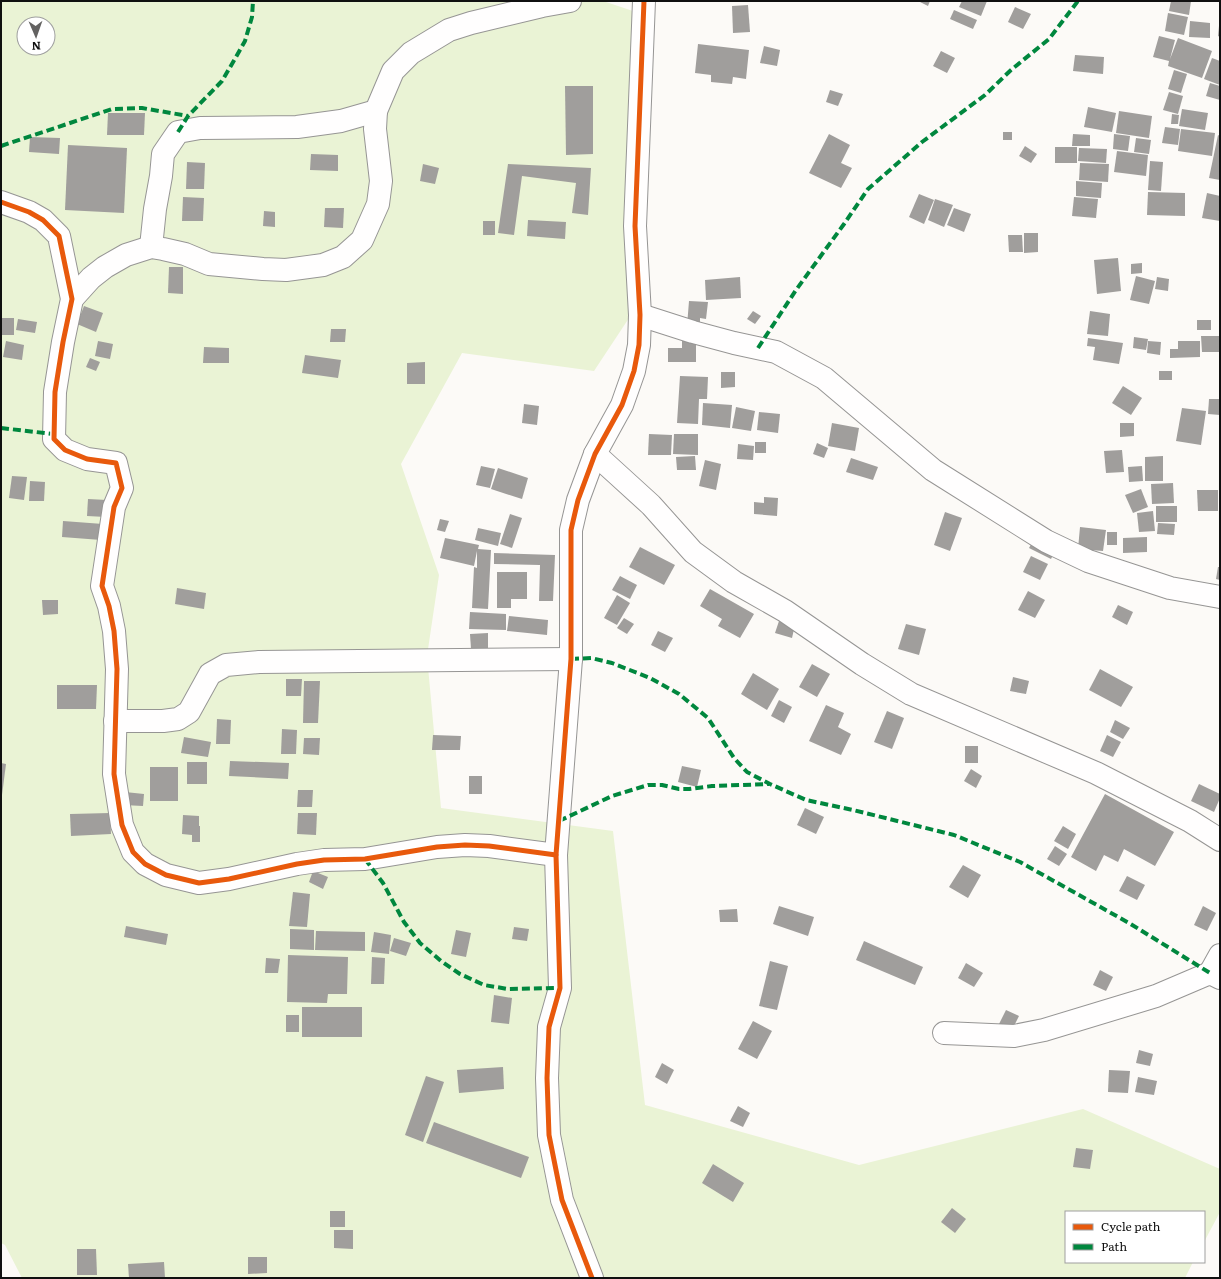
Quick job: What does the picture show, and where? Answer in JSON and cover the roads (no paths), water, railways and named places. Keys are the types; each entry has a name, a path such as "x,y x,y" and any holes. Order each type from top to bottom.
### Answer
{"street":[{"path":"72,299 91,278 105,267 126,255 151,247 185,254 209,264 263,269 286,270 324,265 343,257 362,240 378,204 381,181 374,129 376,111 393,71 412,54 449,30 471,23 570,1"},
{"path":"592,1278 562,1200 549,1135 547,1078 549,1027 560,988 556,855 571,659 571,530 578,500 595,454 622,405 634,371 639,345 640,315 635,226 644,1"},
{"path":"151,247 163,154 178,132 200,128 297,127 340,121 376,111"},
{"path":"1,202 29,212 43,220 59,236 72,299 62,342 55,392 54,439 64,450 87,459 116,462 122,488 114,507 102,586 109,606 114,631 117,669 114,774 122,825 132,852 145,864 166,875 199,882 229,879 297,864 324,860 365,859 437,847 489,846 556,855"},
{"path":"640,315 692,332 776,352 824,378 933,470 1046,541 1088,561 1163,585 1220,597"},
{"path":"595,454 651,505 692,552 734,582 785,611 862,664 911,694 1096,773 1190,821 1220,840"},
{"path":"115,721 163,721 178,719 189,712 210,674 226,665 259,662 571,659"},
{"path":"944,1033 1014,1036 1044,1030 1156,996 1217,969"}]}
